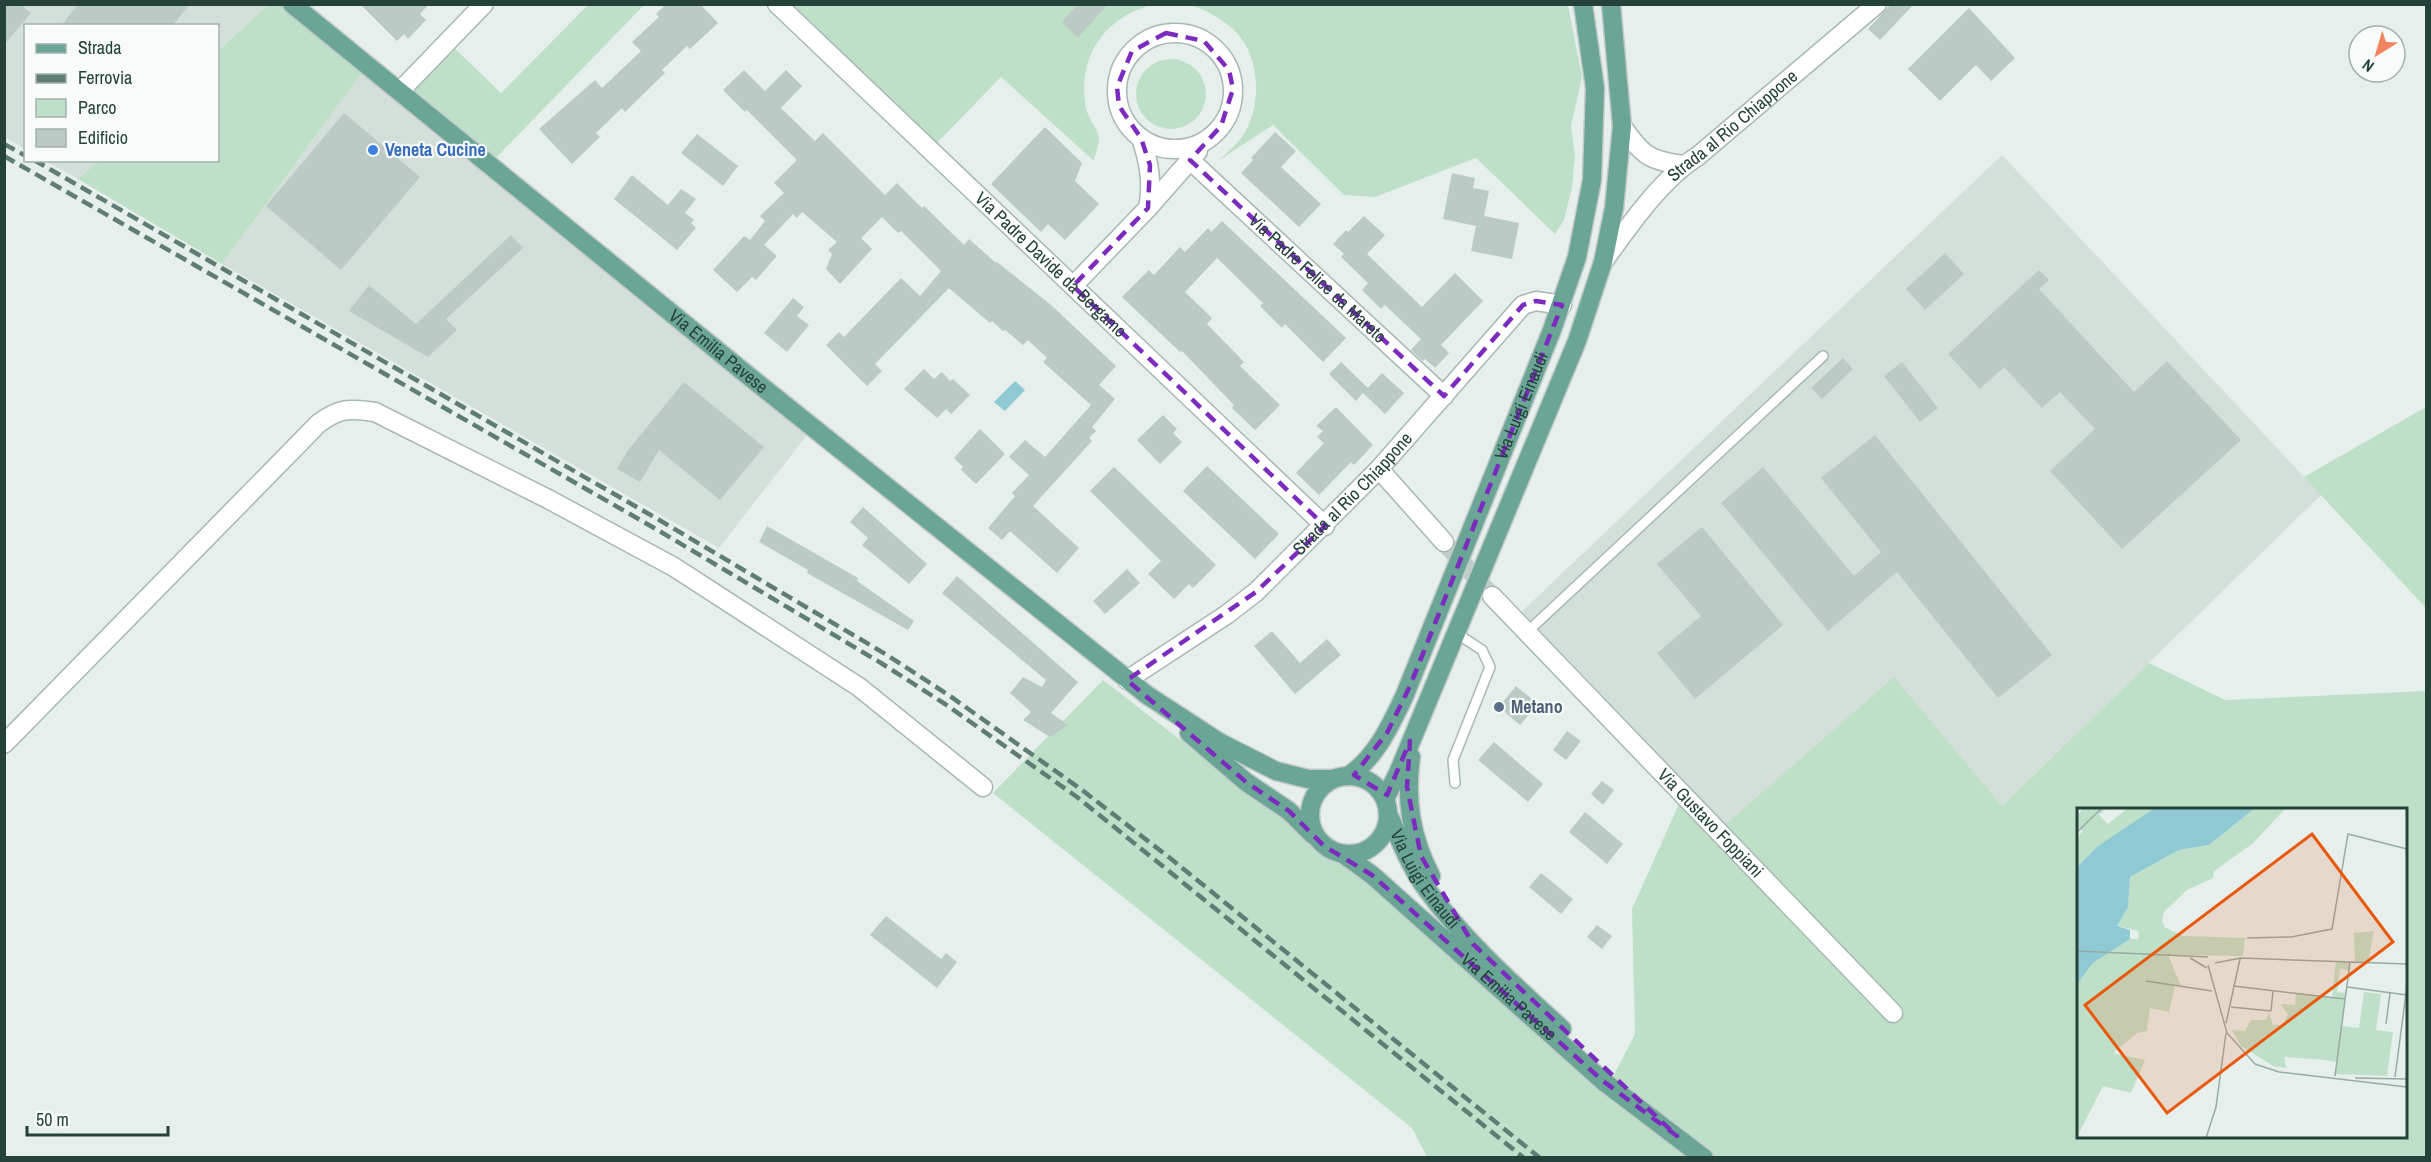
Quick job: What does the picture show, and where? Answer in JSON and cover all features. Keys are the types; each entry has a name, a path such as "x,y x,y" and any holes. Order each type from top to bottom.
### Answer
{"main road":[{"name":"Via Emilia Pavese","path":"292,4 750,378 1147,696 1220,742 1266,766 1308,779 1340,777"},
{"name":"Via Luigi Einaudi","path":"1340,777 1359,768 1387,733 1404,697 1562,305 1577,257 1592,180 1595,88 1583,4"},
{"name":"Via Luigi Einaudi","path":"1611,4 1622,126 1614,208 1603,262 1577,342 1410,741 1387,806 1412,866 1425,886 1473,944 1678,1137"},
{"name":"Via Emilia Pavese","path":"1147,696 1246,782 1289,811 1317,838"},
{"path":"1410,741 1407,786 1412,824 1421,856 1440,894 1473,944"},
{"path":"1340,777 1359,777 1370,782 1379,789 1387,806 1387,825 1376,845 1355,854 1343,854 1324,846 1317,838 1310,822 1311,805 1318,790 1340,777"},
{"name":"Via Emilia Pavese","path":"1343,854 1372,875 1603,1081 1704,1158"}],"street":[{"path":"400,91 484,4"},
{"name":"Via Padre Davide da Bergamo","path":"777,4 1325,526"},
{"name":"Strada al Rio Chiappone","path":"1603,262 1630,224 1684,165 1698,156 1877,4"},
{"path":"1073,286 1148,208 1207,139 1221,126 1231,108 1233,89 1229,70 1219,53 1204,41 1186,34 1166,33 1148,39 1132,51 1122,68 1117,87 1119,106 1128,124 1142,138 1157,146 1174,149 1192,146 1207,139"},
{"path":"1622,126 1634,144 1645,154 1658,162 1684,165"},
{"path":"1142,138 1150,171 1148,208"},
{"name":"Via Padre Felice da Mareto","path":"1190,160 1444,396"},
{"name":"Strada al Rio Chiappone","path":"1127,681 1226,615 1256,592 1325,526 1379,469 1523,306 1536,301 1562,305"},
{"path":"4,744 318,423 333,413 348,408 375,412 548,499 674,567 859,687 982,787"},
{"path":"1379,469 1444,542"},
{"name":"Via Gustavo Foppiani","path":"1492,596 1893,1013"}],"lane":[{"path":"1526,633 1823,356"},
{"path":"1455,783 1452,760 1490,667 1482,650 1456,633"}],"highlighted area":[{"path":"1166,33 1204,41 1229,70 1233,89 1221,126 1190,160 1444,396 1523,305 1536,301 1562,305 1410,686 1387,733 1354,775 1387,795 1410,741 1407,787 1421,856 1473,944 1677,1136 1603,1081 1372,875 1324,846 1289,811 1246,782 1127,680 1256,592 1325,526 1073,286 1148,208 1150,165 1141,138 1119,106 1117,87 1132,51"}],"shaded area":[{"path":"5,5 268,5 219,50 219,24 24,24 24,148 5,137"},
{"path":"368,64 810,431 719,548 222,264"},
{"path":"2002,155 2321,495 2002,806 1718,832 1514,619"},
{"path":"47,162 97,162 78,179"}],"green space":[{"path":"268,5 291,5 368,64 222,264 78,179 97,162 219,162 219,50"},
{"path":"588,5 644,5 489,165 399,92 449,43 501,93"},
{"path":"772,5 1150,5 1118,20 1106,31 1090,57 1085,73 1084,90 1087,112 1099,138 1094,161 1001,77 928,152"},
{"path":"1190,5 1568,5 1582,77 1571,126 1575,157 1572,187 1564,220 1555,234 1476,158 1375,197 1344,195 1273,125 1219,160 1239,141 1247,129 1255,100 1254,69 1243,41 1234,30 1224,21"},
{"path":"1171,59 1184,62 1196,69 1203,81 1206,94 1203,107 1196,119 1184,126 1171,129 1158,126 1146,119 1139,107 1136,94 1139,81 1146,69 1158,62"},
{"path":"2426,407 2426,608 2304,477"},
{"path":"2149,663 2225,700 2426,691 2426,1157 1427,1157 1412,1128 993,793 1103,680 1614,1075 1635,1034 1632,909 1683,795 1718,831 1894,677 2002,806"}],"water":[{"path":"1015,381 1025,390 1005,411 994,402"}],"building":[{"path":"4,4 20,4 31,13 4,45"},
{"path":"78,4 190,4 174,24 63,24"},
{"path":"360,4 429,4 420,14 426,20 408,39 404,34 397,41"},
{"path":"666,4 700,4 718,23 690,49 687,46 662,70 665,73 625,112 622,108 596,133 600,137 572,164 539,129 595,80 602,88 641,51 632,42 659,17 656,14"},
{"path":"1078,4 1108,4 1078,38 1062,22"},
{"path":"1891,4 1914,4 1880,40 1868,29"},
{"path":"1969,8 2015,58 1991,81 1976,65 1940,101 1908,69"},
{"path":"744,70 765,91 786,70 802,86 781,108 815,141 823,133 885,195 897,183 964,245 969,239 1051,305 1116,366 1099,385 1115,399 1092,427 1096,431 1089,438 1092,441 1033,506 1079,548 1057,573 1010,531 1002,540 988,528 1015,496 1012,493 1029,475 1009,457 1025,440 1045,457 1091,405 1043,362 1047,358 1028,340 1023,345 992,321 990,323 949,288 875,364 882,371 867,386 826,345 839,332 844,337 901,278 920,296 941,271 901,231 898,233 882,217 861,238 872,249 840,284 826,269 832,254 828,250 837,242 802,212 797,218 793,214 764,245 777,256 756,280 752,277 737,292 713,270 744,236 750,240 765,221 760,216 784,193 774,183 797,160 747,110 745,112 723,90"},
{"path":"344,113 420,177 341,270 266,206"},
{"path":"1045,127 1082,163 1075,181 1099,204 1065,240 1048,224 1041,232 991,184"},
{"path":"1275,132 1296,151 1281,167 1321,204 1299,227 1241,173 1253,160 1251,158"},
{"path":"697,134 738,166 723,186 681,153"},
{"path":"1452,173 1475,178 1473,188 1489,191 1484,216 1519,223 1512,259 1471,251 1476,226 1443,219"},
{"path":"632,175 668,205 681,189 696,199 685,213 694,220 691,223 696,228 677,250 614,199"},
{"path":"1364,216 1385,235 1367,254 1422,307 1455,273 1483,301 1441,345 1449,353 1435,368 1411,350 1421,339 1385,305 1381,309 1362,290 1368,283 1341,257 1344,254 1333,244"},
{"path":"1222,221 1346,338 1323,362 1285,324 1282,328 1260,306 1263,303 1217,258 1185,292 1212,318 1207,324 1244,362 1240,366 1280,405 1255,430 1232,408 1234,405 1182,351 1180,352 1122,297 1149,270 1154,275 1180,247 1185,252 1208,228 1211,232"},
{"path":"511,235 523,248 446,319 457,330 428,357 349,311 369,285 416,324"},
{"path":"1945,253 1964,274 1925,310 1906,289"},
{"path":"2039,270 2049,280 2039,289 2134,392 2167,361 2241,440 2122,549 2050,471 2095,429 2060,392 2042,408 2004,367 1980,389 1948,354"},
{"path":"793,298 804,307 797,316 809,325 787,352 764,333"},
{"path":"1843,358 1853,369 1822,399 1811,388"},
{"path":"1341,362 1368,388 1382,373 1404,393 1385,414 1363,393 1356,401 1329,374"},
{"path":"1902,362 1938,408 1920,422 1884,376"},
{"path":"924,369 934,379 942,372 950,381 953,379 970,395 951,414 946,409 937,418 904,389"},
{"path":"684,382 764,447 720,500 659,450 640,482 617,469 628,450"},
{"path":"1336,407 1373,445 1354,465 1351,462 1319,495 1296,473 1324,443 1317,437 1323,431 1316,426"},
{"path":"1163,415 1177,429 1173,433 1182,442 1160,464 1137,440"},
{"path":"980,429 1005,454 976,484 961,470 963,467 954,458"},
{"path":"1875,435 2052,655 1998,698 1897,572 1828,631 1721,503 1763,467 1854,576 1881,552 1821,478"},
{"path":"1207,466 1279,534 1255,559 1183,491"},
{"path":"1114,467 1216,565 1193,588 1189,584 1174,599 1148,574 1161,561 1090,491"},
{"path":"863,507 927,564 909,584 862,545 868,538 850,522"},
{"path":"767,526 858,578 857,581 914,621 908,630 807,573 808,570 759,542"},
{"path":"1702,527 1783,625 1695,699 1657,653 1701,616 1657,564"},
{"path":"1127,569 1140,583 1105,614 1093,601"},
{"path":"957,576 1078,682 1051,713 1068,725 1050,737 1023,720 1031,712 1010,693 1023,677 1042,687 1046,680 942,593"},
{"path":"1272,631 1300,663 1327,639 1341,655 1295,694 1254,646"},
{"path":"1516,686 1538,704 1520,725 1499,707"},
{"path":"1567,731 1581,741 1566,760 1553,750"},
{"path":"1494,742 1543,784 1528,802 1478,760"},
{"path":"1602,781 1614,790 1603,805 1591,794"},
{"path":"1585,812 1623,844 1607,864 1569,832"},
{"path":"1541,873 1573,899 1561,914 1529,887"},
{"path":"886,916 941,959 946,953 957,962 937,988 870,935"},
{"path":"1597,925 1612,936 1602,949 1587,937"}],"tunnel":[{"path":"1444,542 1492,596"}],"railway":[{"path":"4,144 24,155"},
{"path":"4,156 656,529 881,663 945,704 1077,797 1524,1158"},
{"path":"37,162 661,521 887,655 950,696 1082,790 1170,858 1540,1158"}],"place":[{"name":"Veneta Cucine","path":"373,150"},
{"name":"Metano","path":"1499,707"}]}
